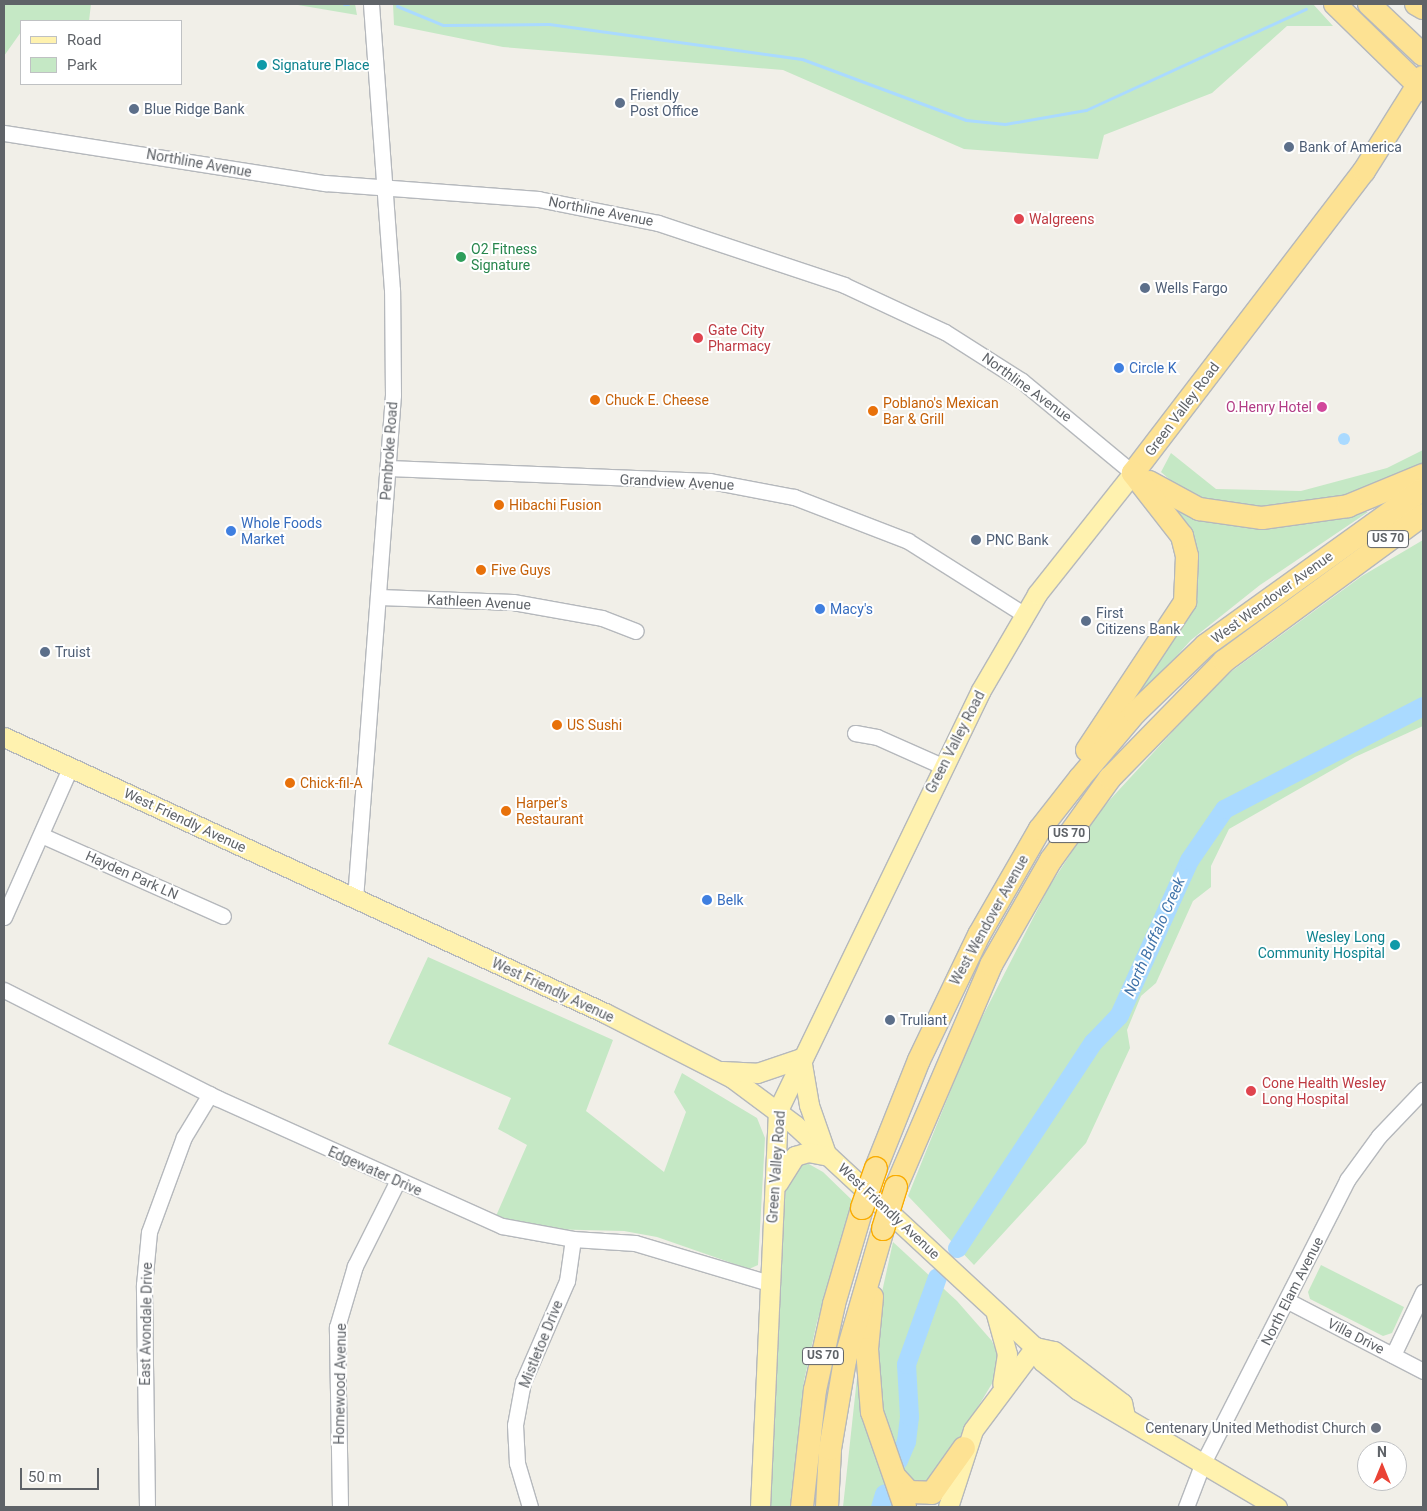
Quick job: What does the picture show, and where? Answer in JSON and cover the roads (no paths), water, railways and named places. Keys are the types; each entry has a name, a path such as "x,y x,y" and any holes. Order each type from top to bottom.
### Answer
{"highway":[{"path":"1335,4 1422,84"},
{"path":"1369,4 1423,55"},
{"path":"1416,4 1423,8"},
{"name":"Green Valley Road","path":"1133,474 1364,171 1422,84"},
{"path":"1133,474 1199,510 1262,518 1324,512 1380,495 1423,475"},
{"path":"1040,829 1062,787 1185,602 1188,556 1182,536 1133,474"},
{"name":"West Wendover Avenue","path":"802,1507 815,1390 834,1304 862,1208 876,1168 958,975 1040,829 1135,713 1206,645 1423,489"},
{"name":"West Wendover Avenue","path":"826,1507 830,1448 845,1360 896,1187 991,965 1079,818 1181,701 1269,625 1355,566 1423,515"},
{"path":"1355,566 1423,531"},
{"path":"882,1233 868,1378 872,1412 905,1507"},
{"path":"896,1478 909,1492 932,1493 964,1448"}],"main road":[{"name":"Green Valley Road","path":"760,1507 778,1110 801,1058 942,766 1025,615 1133,474"},
{"name":"West Friendly Avenue","path":"4,736 717,1070 778,1110 1035,1347 1042,1361 1078,1390 1112,1414 1126,1416 1202,1465 1277,1507"},
{"path":"717,1070 757,1073 801,1058 809,1105 828,1155 808,1152 796,1156 774,1191"},
{"path":"995,1310 1007,1354 1000,1390"},
{"path":"948,1507 964,1448 1000,1390 1035,1347"}],"street":[{"name":"Pembroke Road","path":"355,899 388,468 392,305 371,4"},
{"name":"Northline Avenue","path":"4,132 325,183 538,199 635,217 844,285 897,307 998,363 1107,447 1133,474"},
{"name":"Grandview Avenue","path":"388,468 710,482 794,496 908,541 1025,615"},
{"name":"Kathleen Avenue","path":"379,597 514,602 602,618 636,631"},
{"path":"855,733 877,737 942,766"},
{"path":"4,917 70,768"},
{"name":"Hayden Park LN","path":"41,834 223,916"},
{"name":"Edgewater Drive","path":"4,990 210,1094 397,1182 502,1226 573,1240 635,1243 769,1283"},
{"name":"North Elam Avenue","path":"1186,1507 1202,1465 1288,1301 1347,1180 1379,1136 1423,1090"},
{"name":"East Avondale Drive","path":"147,1507 144,1285 150,1232 184,1137 210,1094"},
{"name":"Homewood Avenue","path":"340,1507 337,1327 355,1266 397,1182"},
{"name":"Mistletoe Drive","path":"530,1507 517,1463 515,1425 523,1382 567,1281 573,1240"},
{"path":"1393,1355 1423,1292"},
{"name":"Villa Drive","path":"1288,1301 1423,1371"}],"water":[{"path":"1346,433 1349,434 1349,444 1342,445 1339,444 1338,437 1339,434"}],"waterway":[{"path":"397,6 443,25 549,24 802,59 966,120 1005,124 1086,110 1306,9"},
{"name":"North Buffalo Creek","path":"957,1248 1093,1042 1119,1015 1189,860 1224,809 1423,706"},
{"name":"North Buffalo Creek","path":"898,1460 906,1441 909,1416 906,1364 937,1277"},
{"name":"North Buffalo Creek","path":"880,1507 884,1494"}],"place":[{"name":"Signature Place","path":"262,65"},
{"name":"Friendly Post Office","path":"620,103"},
{"name":"Blue Ridge Bank","path":"134,109"},
{"name":"Bank of America","path":"1289,147"},
{"name":"Walgreens","path":"1019,219"},
{"name":"O2 Fitness Signature","path":"461,257"},
{"name":"Wells Fargo","path":"1145,288"},
{"name":"Gate City Pharmacy","path":"698,338"},
{"name":"Circle K","path":"1119,368"},
{"name":"Chuck E. Cheese","path":"595,400"},
{"name":"O.Henry Hotel","path":"1322,407"},
{"name":"Poblano's Mexican Bar & Grill","path":"873,411"},
{"name":"Hibachi Fusion","path":"499,505"},
{"name":"Whole Foods Market","path":"231,531"},
{"name":"PNC Bank","path":"976,540"},
{"name":"Five Guys","path":"481,570"},
{"name":"Macy's","path":"820,609"},
{"name":"First Citizens Bank","path":"1086,621"},
{"name":"Truist","path":"45,652"},
{"name":"US Sushi","path":"557,725"},
{"name":"Chick-fil-A","path":"290,783"},
{"name":"Harper's Restaurant","path":"506,811"},
{"name":"Belk","path":"707,900"},
{"name":"Wesley Long Community Hospital","path":"1395,945"},
{"name":"Truliant","path":"890,1020"},
{"name":"Cone Health Wesley Long Hospital","path":"1251,1091"},
{"name":"Centenary United Methodist Church","path":"1376,1428"}]}
